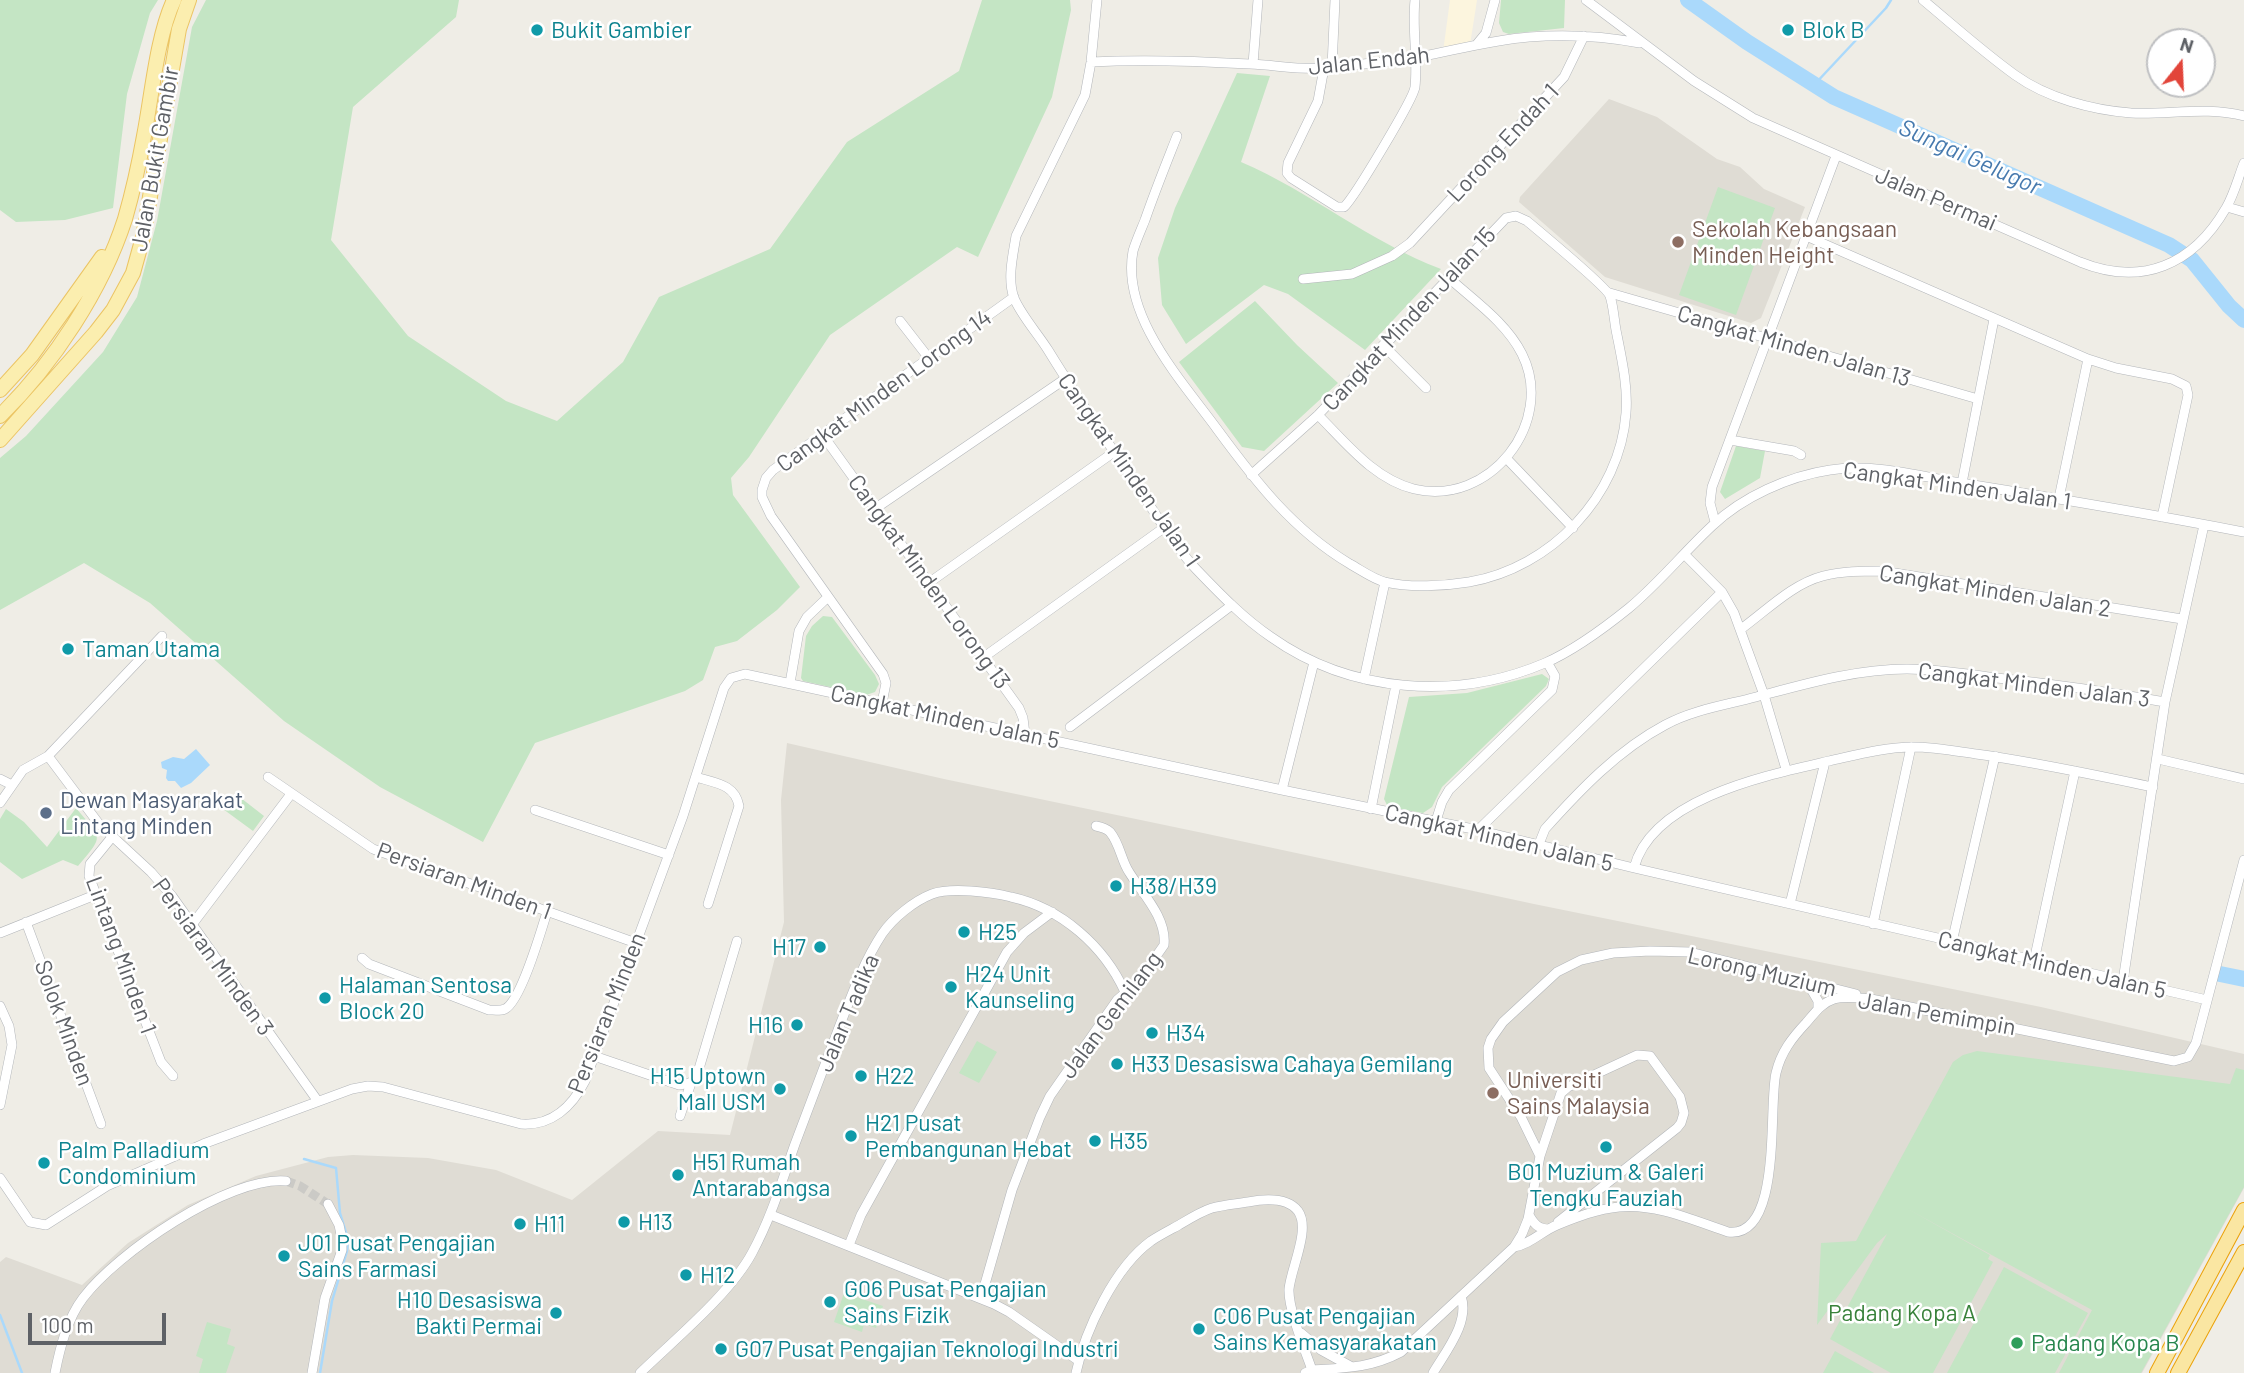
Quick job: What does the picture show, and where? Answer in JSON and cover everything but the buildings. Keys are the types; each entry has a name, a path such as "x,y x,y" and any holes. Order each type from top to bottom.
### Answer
{"highway":[{"path":"2157,1373 2244,1210"},
{"path":"2178,1373 2244,1252"}],"main road":[{"name":"Jalan Bukit Gambir","path":"0,416 64,339 88,300 117,240 135,181 164,29 174,0"},
{"name":"Jalan Bukit Gambir","path":"0,440 69,364 113,310 133,273 143,237 179,29 189,0"},
{"path":"0,390 32,355 95,266 117,240"},
{"path":"88,300 97,295 106,296 113,310"}],"street":[{"name":"Cangkat Minden Jalan 1","path":"1097,0 1085,95 1016,236 1012,260 1014,297 1065,379 1193,565 1232,605 1271,637 1314,662 1364,679 1396,685 1459,686 1512,675 1547,662 1595,634 1631,606 1715,522 1773,488 1824,471 1857,468 1962,483 2244,532"},
{"path":"1253,64 1258,0"},
{"path":"1335,0 1328,67 1318,101 1288,163 1287,173 1337,207 1347,205 1414,92 1415,0"},
{"path":"1477,44 1490,23 1495,0"},
{"name":"Jalan Permai","path":"1586,0 1694,81 1753,118 2095,268 2114,273 2128,274 2158,268 2192,249 2212,229 2227,207 2244,163"},
{"path":"1923,0 2016,76 2060,97 2088,107 2112,111 2224,111 2244,116"},
{"path":"1600,36 1608,29 1607,17"},
{"path":"1490,23 1495,35 1502,40"},
{"name":"Lorong Endah 1","path":"1303,279 1352,274 1392,256 1410,243 1564,77 1584,36"},
{"name":"Jalan Endah","path":"1091,62 1125,60 1253,64 1294,69 1415,58 1477,44 1530,37 1600,36 1645,44"},
{"path":"1177,136 1133,251 1132,275 1137,307 1160,350 1251,475 1281,510 1312,540 1385,582 1435,585 1486,579 1536,556 1573,528 1605,485 1615,462 1626,413 1622,363 1610,293"},
{"path":"1715,522 1710,497 1836,156"},
{"path":"2227,207 2244,212"},
{"name":"Cangkat Minden Jalan 15","path":"1251,475 1318,415 1501,221 1511,216 1527,221 1610,293"},
{"path":"1806,236 2088,359 2116,368 2172,379 2186,386 2188,395 2162,517"},
{"path":"1318,415 1372,468 1402,485 1416,489 1445,491 1461,488 1488,474 1507,459 1527,419 1531,401 1529,372 1508,331 1448,277"},
{"name":"Cangkat Minden Jalan 13","path":"1610,293 1978,400"},
{"name":"Cangkat Minden Lorong 14","path":"882,704 886,683 883,674 771,516 762,497 762,490 766,478 773,470 1014,297"},
{"path":"1962,483 1994,319"},
{"path":"900,321 928,357"},
{"path":"1384,345 1426,388"},
{"path":"2059,498 2088,359"},
{"path":"876,508 1065,379"},
{"name":"Cangkat Minden Lorong 13","path":"822,434 1019,708 1025,734"},
{"path":"1730,440 1794,451 1801,455"},
{"path":"930,582 1114,452"},
{"path":"1507,459 1573,528"},
{"path":"2123,981 2165,702 2204,525"},
{"path":"984,657 1166,527"},
{"path":"1684,554 1722,592 1741,629 1786,769"},
{"name":"Cangkat Minden Jalan 2","path":"1741,629 1793,590 1820,577 1848,572 1882,571 2182,619"},
{"path":"1364,679 1385,582"},
{"path":"1478,830 1722,592"},
{"path":"790,683 799,632 807,617 828,597"},
{"path":"1070,727 1232,605"},
{"path":"2,797 23,770 48,756 162,636"},
{"path":"1282,790 1314,662"},
{"path":"1436,821 1441,802 1449,790 1552,690 1555,676 1547,662"},
{"name":"Cangkat Minden Jalan 3","path":"1539,844 1545,829 1566,806 1616,758 1642,738 1667,724 1696,713 1829,679 1906,669 1943,671 2099,690 2165,702"},
{"name":"Persiaran Minden","path":"0,1178 30,1222 41,1226 51,1224 107,1186 203,1144 317,1100 368,1086 383,1087 507,1121 532,1125 551,1119 567,1108 580,1091 669,855 724,688 728,681 745,674 790,683"},
{"name":"Cangkat Minden Jalan 5","path":"790,683 1478,830 2207,1000"},
{"path":"1371,809 1396,685"},
{"path":"1634,868 1644,844 1675,816 1711,795 1786,769 1866,753 1911,747 1995,756 2153,788"},
{"path":"1873,924 1911,747"},
{"name":"Persiaran Minden 3","path":"48,756 99,824 172,896 317,1100"},
{"path":"1952,942 1995,756"},
{"path":"2158,759 2244,779"},
{"path":"1790,904 1825,762"},
{"path":"2034,961 2075,771"},
{"name":"Persiaran Minden 1","path":"268,776 373,849 636,943"},
{"path":"696,777 729,787 736,794 740,806 708,904"},
{"path":"0,779 12,785"},
{"path":"191,926 291,794"},
{"path":"535,810 669,855"},
{"name":"Jalan Gemilang","path":"981,1297 1009,1201 1050,1096 1117,1000 1138,982 1164,945 1164,938 1148,900 1128,871 1111,833 1096,826"},
{"name":"Lintang Minden 1","path":"112,837 88,869 94,895 161,1062 173,1076"},
{"path":"2207,1000 2244,860"},
{"name":"Jalan Tadika","path":"640,1373 736,1278 751,1255 771,1215 865,965 883,932 902,913 941,892 989,893 1030,902 1052,912 1104,956 1116,972 1125,992"},
{"path":"0,933 94,895"},
{"path":"362,958 369,964 489,1010 506,1008 512,1004 521,988 547,912"},
{"path":"849,1245 861,1215 1007,951 1024,933 1052,912"},
{"name":"Solok Minden","path":"26,922 101,1124"},
{"path":"680,1116 691,1083 698,1072 737,941"},
{"name":"Lorong Muzium","path":"1540,1156 1521,1116 1489,1068 1488,1048 1490,1039 1503,1022 1557,972 1581,960 1613,953 1690,952 1871,999"},
{"path":"1807,982 1818,1001 1818,1010"},
{"name":"Jalan Pemimpin","path":"1514,1247 1524,1245 1551,1227 1589,1213 1629,1206 1656,1210 1728,1232 1737,1233 1749,1228 1757,1216 1771,1169 1774,1086 1780,1057 1791,1040 1824,1003 1836,998 1871,999 2174,1060 2188,1057 2196,1043 2207,1000"},
{"path":"0,1006 11,1032 12,1045 0,1105"},
{"path":"1076,1373 1103,1303 1136,1255 1150,1242 1197,1214 1212,1208 1256,1200 1291,1205 1302,1218 1303,1231 1289,1288 1309,1372 1383,1362 1401,1352 1514,1247 1529,1215 1540,1156 1559,1097 1564,1090 1637,1055 1645,1054 1653,1060 1683,1103 1683,1118 1677,1128 1551,1227 1542,1229 1536,1226 1529,1215"},
{"path":"594,1056 680,1085 691,1083"},
{"path":"55,1373 69,1325 82,1299 124,1257 180,1218 225,1196 267,1181 286,1181"},
{"path":"312,1373 325,1298 342,1250 338,1225 328,1204"},
{"path":"771,1215 981,1297 1009,1311 1079,1361"},
{"path":"1433,1373 1461,1323 1464,1307 1461,1296"},
{"path":"1300,1331 1321,1350 1352,1366"}],"shaded area":[{"path":"1450,0 1477,0 1470,45 1443,52"},
{"name":"Sekolah Kebangsaan Minden Height","path":"1609,99 1657,117 1717,159 1740,167 1764,189 1805,207 1761,318 1751,323 1605,277 1519,202 1520,197"},
{"name":"Universiti Sains Malaysia","path":"787,743 944,779 1534,904 2041,1007 2244,1054 2244,1188 2142,1373 0,1373 0,1262 6,1257 82,1285 128,1243 188,1205 256,1176 328,1157 353,1155 428,1158 496,1170 572,1200 658,1131 730,1135 784,922 781,800"}],"green space":[{"path":"0,0 158,0 150,13 127,94 113,208 65,220 16,222 0,210"},
{"path":"206,0 459,0 456,17 353,107 331,240 408,336 506,401 557,421 623,362 659,297 770,249 847,142 959,71 982,0 1070,0 1071,10 1052,97 978,257 957,247 830,335 749,457 731,478 733,495 800,587 777,610 737,641 715,647 703,680 685,691 535,743 483,842 380,787 284,721 150,603 84,563 0,610 0,458 26,436 103,352 137,297 157,221 192,27"},
{"path":"1501,0 1565,0 1564,28 1509,34 1503,32 1499,23"},
{"path":"1237,73 1270,76 1241,162 1267,174 1390,245 1441,269 1365,350 1288,294 1264,285 1186,344 1162,305 1158,258 1175,208"},
{"path":"1718,187 1775,208 1736,315 1679,295"},
{"path":"1255,301 1338,383 1264,451 1242,447 1179,362"},
{"path":"1736,446 1765,451 1760,478 1725,499 1720,492"},
{"path":"823,616 832,617 875,675 879,684 875,692 866,695 803,681 801,678 806,636"},
{"path":"1542,674 1549,679 1546,686 1442,787 1432,807 1423,813 1388,807 1384,799 1409,697 1467,693"},
{"path":"237,795 264,816 253,831 223,809"},
{"path":"76,808 97,837 93,848 78,866 63,860 22,879 0,862 0,819 6,809 24,822 47,847"},
{"path":"977,1041 997,1052 979,1083 959,1073"},
{"name":"Padang Kopa A","path":"1977,1051 2230,1084 2236,1068 2244,1070 2244,1187 2141,1373 2059,1373 2092,1310 1906,1208 1990,1255 1988,1259 1993,1262 1933,1373 1891,1373 1830,1339 1887,1234 1877,1243 1817,1325 1821,1243 1856,1241 1953,1062 1963,1055"},
{"name":"Padang Kopa B","path":"2004,1267 2088,1313 2055,1373 1947,1373"},
{"path":"844,1293 883,1306 876,1328 864,1324 862,1332 834,1322"},
{"path":"207,1322 231,1329 227,1344 235,1347 226,1373 199,1373 203,1359 196,1356"},
{"path":"1835,1351 1874,1373 1823,1373"}],"water":[{"path":"196,749 210,765 191,783 181,788 175,781 168,781 167,770 162,768 161,762 173,757 184,759"}],"waterway":[{"name":"Sungai Gelugor","path":"1688,0 1747,42 1834,97 2169,245 2192,260 2229,306 2244,320"},
{"path":"1814,85 1891,0"},
{"name":"Sungai Gelugor","path":"2220,974 2244,979"},
{"path":"304,1159 336,1168 340,1213 348,1239 332,1301 320,1373"},
{"path":"0,1315 22,1373"}],"tunnel":[{"path":"286,1181 300,1186 328,1204"}],"place":[{"name":"Bukit Gambier","path":"537,30"},
{"name":"Blok B","path":"1788,30"},
{"name":"Sekolah Kebangsaan Minden Height","path":"1678,242"},
{"name":"Taman Utama","path":"68,649"},
{"name":"Dewan Masyarakat Lintang Minden","path":"46,813"},
{"name":"H38/H39","path":"1116,886"},
{"name":"H25","path":"964,932"},
{"name":"H17","path":"820,947"},
{"name":"H24 Unit Kaunseling","path":"951,987"},
{"name":"Halaman Sentosa Block 20","path":"325,998"},
{"name":"H16","path":"797,1025"},
{"name":"H34","path":"1152,1033"},
{"name":"H33 Desasiswa Cahaya Gemilang","path":"1117,1064"},
{"name":"H22","path":"861,1076"},
{"name":"H15 Uptown Mall USM","path":"780,1089"},
{"name":"Universiti Sains Malaysia","path":"1493,1093"},
{"name":"H21 Pusat Pembangunan Hebat","path":"851,1136"},
{"name":"H35","path":"1095,1141"},
{"name":"B01 Muzium & Galeri Tengku Fauziah","path":"1606,1147"},
{"name":"Palm Palladium Condominium","path":"44,1163"},
{"name":"H51 Rumah Antarabangsa","path":"678,1175"},
{"name":"H13","path":"624,1222"},
{"name":"H11","path":"520,1224"},
{"name":"J01 Pusat Pengajian Sains Farmasi","path":"284,1256"},
{"name":"H12","path":"686,1275"},
{"name":"G06 Pusat Pengajian Sains Fizik","path":"830,1302"},
{"name":"H10 Desasiswa Bakti Permai","path":"556,1313"},
{"name":"C06 Pusat Pengajian Sains Kemasyarakatan","path":"1199,1329"},
{"name":"Padang Kopa B","path":"2017,1343"},
{"name":"G07 Pusat Pengajian Teknologi Industri","path":"721,1349"}]}
